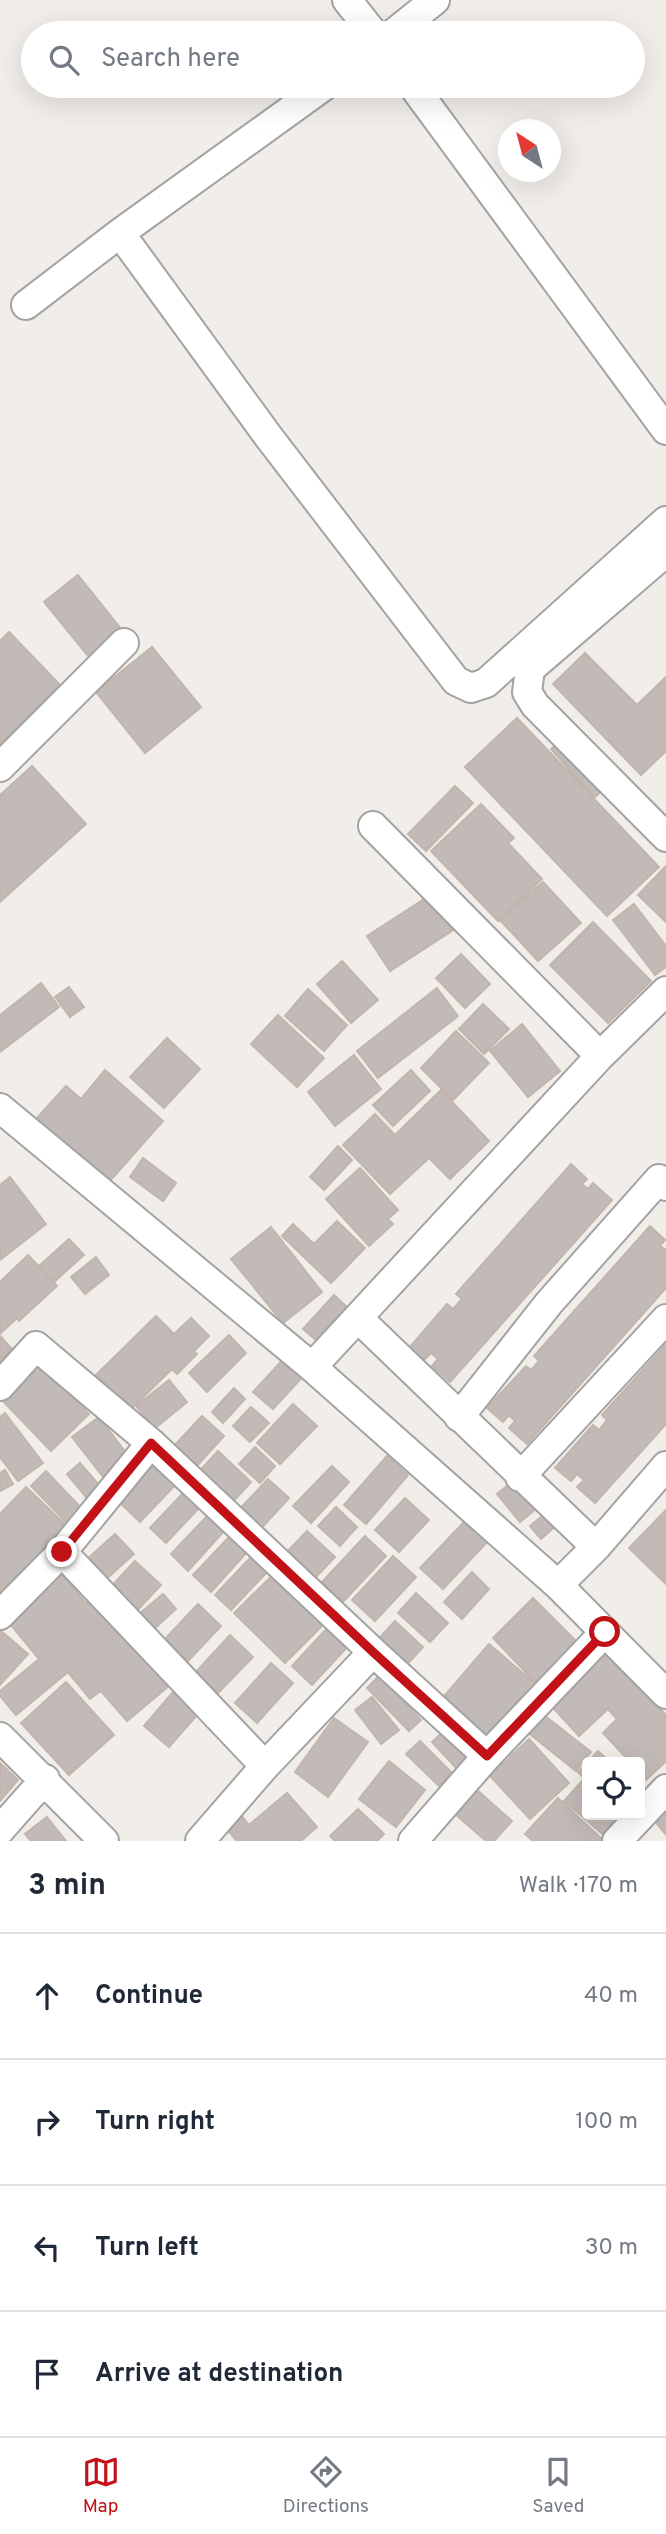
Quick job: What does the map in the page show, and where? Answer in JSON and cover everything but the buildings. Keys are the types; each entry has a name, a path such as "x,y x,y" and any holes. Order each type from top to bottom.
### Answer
{"street":[{"path":"347,0 364,21"},
{"path":"409,21 435,0"},
{"path":"26,305 120,233 307,98"},
{"path":"422,98 666,430"},
{"path":"120,233 268,436 456,681 471,688 486,683 666,521"},
{"path":"666,552 530,669 527,692 535,705 666,837"},
{"path":"0,767 124,643"},
{"path":"373,826 600,1056"},
{"path":"312,1367 600,1056 666,991"},
{"path":"0,1108 312,1367 558,1585 666,1694"},
{"path":"459,1417 549,1303 659,1179 666,1186"},
{"path":"358,1318 520,1477 596,1547"},
{"path":"520,1477 666,1319"},
{"path":"0,1386 36,1346 151,1443 487,1756"},
{"path":"0,1615 62,1552 151,1443"},
{"path":"558,1585 596,1547 666,1466"},
{"path":"62,1552 265,1766"},
{"path":"413,1841 487,1756 605,1632"},
{"path":"200,1841 265,1766 373,1652"},
{"path":"0,1737 45,1779 104,1841"},
{"path":"0,1830 45,1779"},
{"path":"617,1841 666,1788"}],"route":[{"path":"62,1552 151,1443 487,1756 605,1632"}]}
